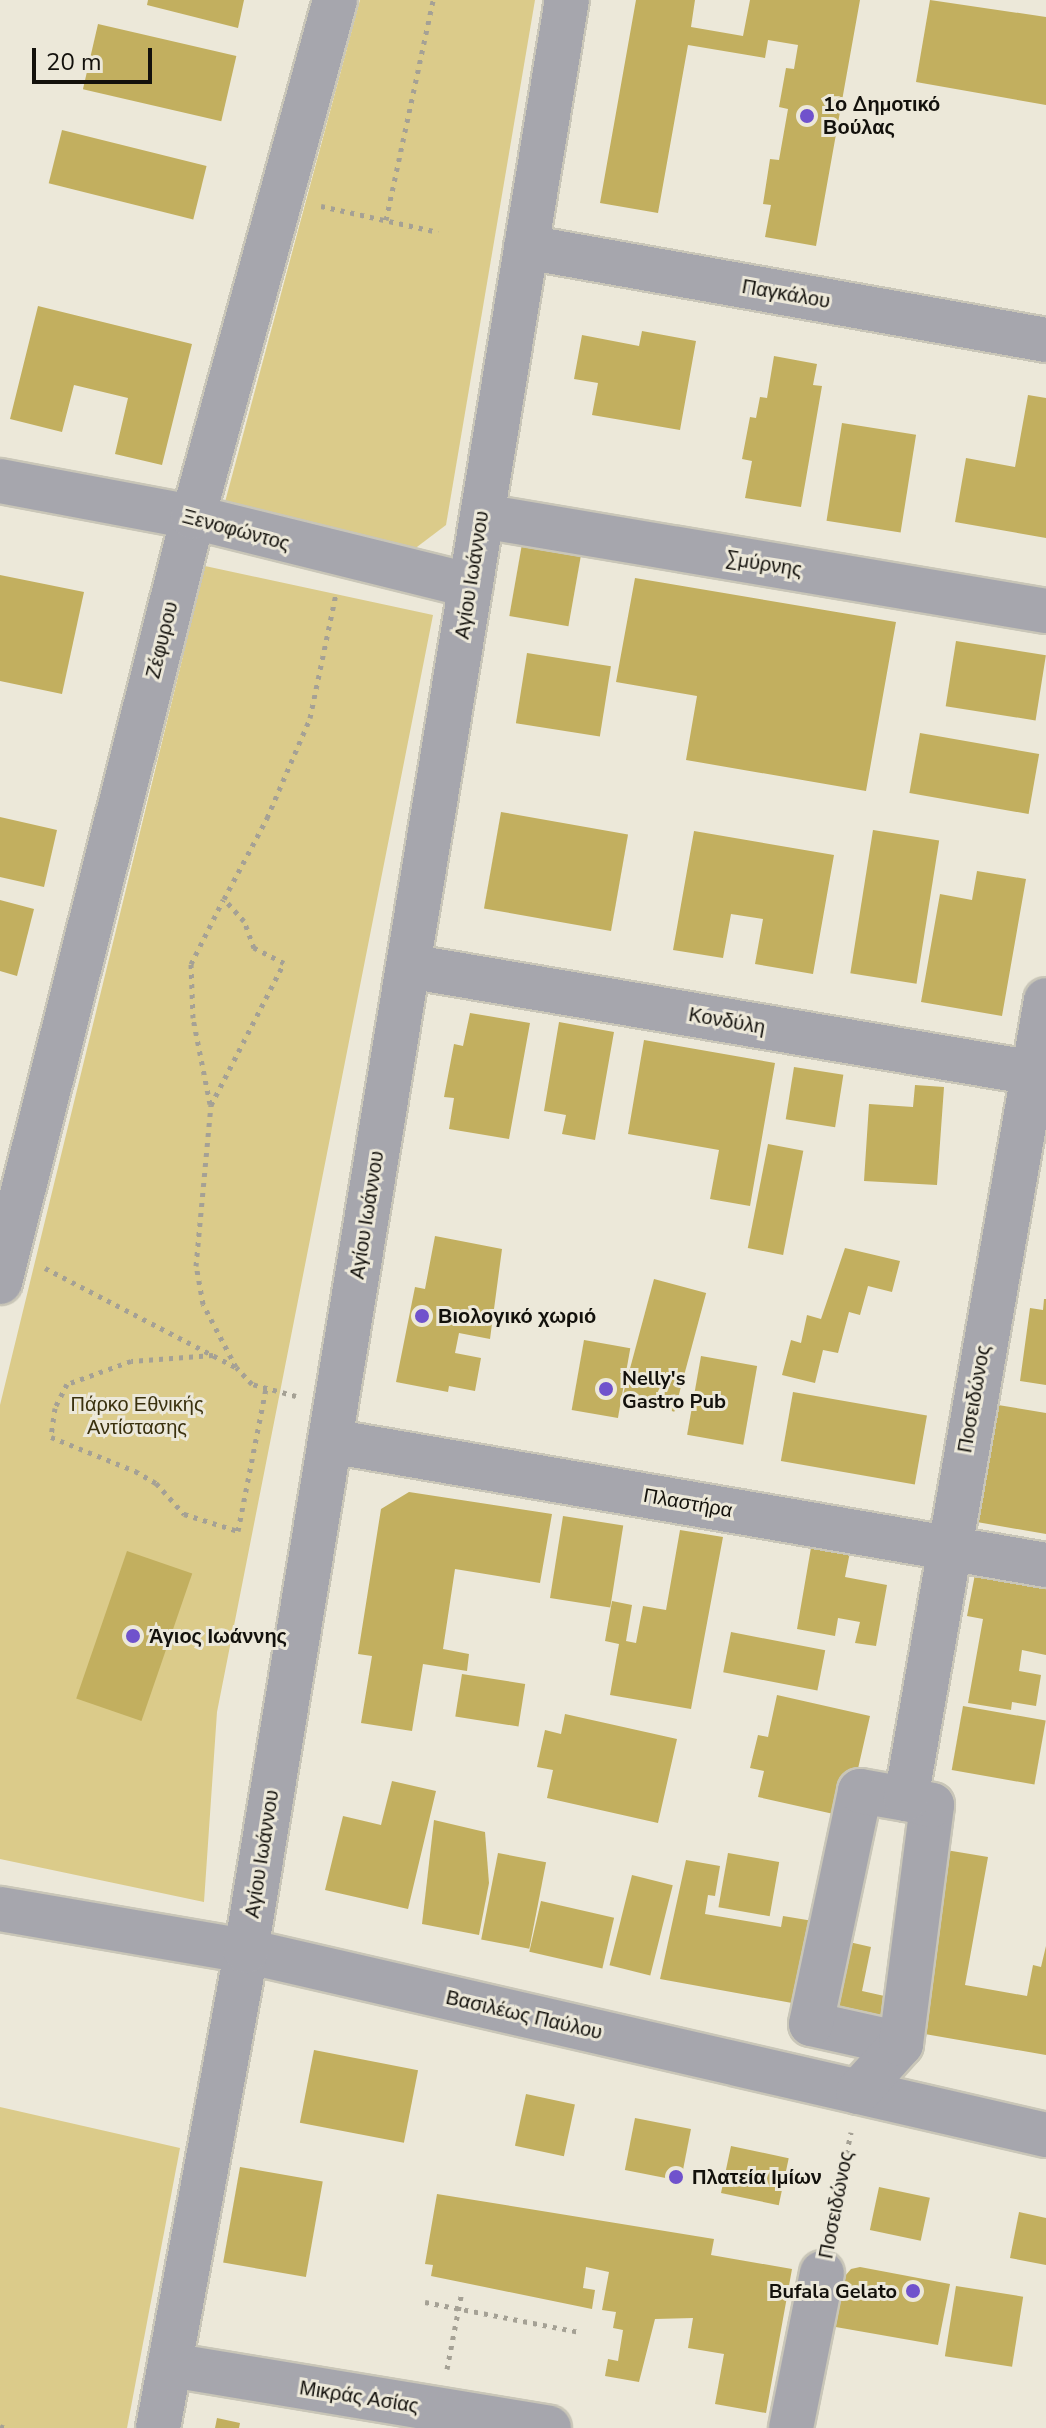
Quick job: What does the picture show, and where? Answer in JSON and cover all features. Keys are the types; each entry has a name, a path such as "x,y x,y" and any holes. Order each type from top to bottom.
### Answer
{"street":[{"name":"Ζέφυρου","path":"4,1266 10,1192 335,0"},
{"name":"Αγίου Ιωάννου","path":"158,2428 246,1951 567,0"},
{"name":"Παγκάλου","path":"526,247 1046,340"},
{"name":"Ξενοφώντος","path":"0,481 193,517 345,559 471,586"},
{"name":"Σμύρνης","path":"482,516 1046,611"},
{"name":"Κονδύλη","path":"408,966 1039,1074"},
{"name":"Ποσειδώνος","path":"906,1799 947,1548 1039,1074 1046,1000"},
{"name":"Πλαστήρα","path":"333,1424 947,1548 1046,1565"},
{"path":"858,2092 901,2044 932,1805 860,1791 811,2024 901,2044"},
{"name":"Βασιλέως Παύλου","path":"0,1909 246,1951 1046,2135"},
{"name":"Ποσειδώνος","path":"791,2428 822,2273"},
{"name":"Μικράς Ασίας","path":"170,2365 549,2428"}],"path":[{"path":"386,220 433,0"},
{"path":"281,197 438,232"},
{"path":"333,1424 266,1388 252,1384 236,1367 203,1304 196,1266 211,1105 193,1018 191,964 267,818 310,718 345,559"},
{"path":"211,1105 284,963 254,948 244,921 224,899"},
{"path":"4,1266 236,1367"},
{"path":"213,1355 131,1361 67,1384 55,1408 51,1437 135,1471 156,1483 184,1514 238,1531 266,1388"},
{"name":"Ποσειδώνος","path":"822,2273 858,2092"},
{"path":"439,2410 462,2291"},
{"path":"425,2302 580,2332"}],"green space":[{"path":"360,0 535,0 446,525 409,553 225,502"},
{"name":"Πάρκο Εθνικής Αντίστασης","path":"205,566 433,615 217,1712 204,1902 0,1859 0,1405"},
{"path":"0,2107 180,2148 127,2428 0,2428"}],"building":[{"path":"148,0 244,0 238,28 147,5"},
{"path":"636,0 695,0 691,27 743,36 750,0 860,0 816,246 765,237 771,205 763,204 770,159 779,160 788,109 779,107 786,68 794,69 798,45 768,40 765,58 688,45 658,213 600,203"},
{"path":"930,0 1046,17 1046,105 916,82"},
{"path":"98,24 236,56 221,121 83,89"},
{"path":"62,130 207,166 193,219 49,183"},
{"path":"38,306 192,344 162,465 115,454 128,398 74,385 62,432 10,419"},
{"path":"642,331 696,341 680,430 592,415 598,383 574,379 582,335 639,346"},
{"path":"774,356 817,364 813,385 822,386 801,507 745,498 752,461 742,459 750,417 756,418 760,397 767,398"},
{"path":"1028,395 1046,398 1046,538 955,522 966,458 1015,467"},
{"path":"842,423 916,435 901,533 827,521"},
{"path":"522,544 581,554 568,626 509,616"},
{"path":"0,575 84,592 62,694 0,681"},
{"path":"635,578 896,622 866,791 686,760 697,696 616,682"},
{"path":"956,641 1046,655 1036,720 946,706"},
{"path":"527,653 611,666 600,736 516,723"},
{"path":"920,733 1039,754 1029,814 909,793"},
{"path":"501,812 628,834 611,931 484,909"},
{"path":"0,817 57,830 44,887 0,877"},
{"path":"873,830 939,840 916,984 850,973"},
{"path":"694,831 834,855 813,974 755,964 763,919 731,914 723,958 673,950"},
{"path":"977,871 1026,879 1002,1016 921,1002 940,894 972,900"},
{"path":"0,900 34,909 17,976 0,971"},
{"path":"470,1013 530,1023 509,1139 449,1129 454,1098 444,1097 454,1044 463,1046"},
{"path":"559,1022 614,1032 595,1140 562,1134 566,1115 544,1111"},
{"path":"644,1040 775,1063 750,1206 710,1199 719,1150 628,1134"},
{"path":"794,1067 843,1075 835,1127 786,1119"},
{"path":"915,1085 944,1087 937,1185 864,1181 869,1104 913,1107"},
{"path":"768,1144 803,1151 783,1255 748,1248"},
{"path":"435,1236 502,1249 490,1339 459,1333 455,1353 481,1358 475,1391 449,1386 448,1392 396,1382 415,1287 425,1289"},
{"path":"845,1248 900,1261 892,1292 868,1286 860,1315 849,1312 838,1353 823,1350 815,1383 782,1375 791,1340 801,1343 807,1315 821,1319"},
{"path":"654,1279 706,1293 674,1412 622,1398"},
{"path":"1044,1299 1046,1385 1020,1381 1030,1308 1043,1310"},
{"path":"584,1340 630,1348 618,1418 572,1410"},
{"path":"701,1356 757,1366 743,1445 687,1435"},
{"path":"793,1392 927,1416 915,1485 781,1461"},
{"path":"992,1404 1046,1413 1046,1534 971,1521"},
{"path":"409,1492 552,1514 540,1583 455,1569 443,1649 469,1654 467,1671 423,1664 412,1731 361,1723 372,1656 358,1654 381,1509"},
{"path":"563,1516 623,1526 610,1608 550,1598"},
{"path":"680,1530 723,1537 691,1709 610,1695 619,1644 605,1641 612,1601 632,1605 626,1641 636,1643 643,1606 666,1610"},
{"path":"813,1536 852,1542 845,1577 887,1585 876,1646 855,1643 860,1622 838,1618 835,1636 797,1629"},
{"name":"Άγιος Ιωάννης","path":"127,1551 192,1573 141,1721 76,1699"},
{"path":"976,1569 1046,1582 1046,1655 1022,1650 1019,1671 1041,1675 1036,1706 1012,1702 1011,1710 968,1703 983,1619 967,1616"},
{"path":"731,1632 825,1650 817,1691 723,1672"},
{"path":"462,1674 525,1684 518,1726 455,1716"},
{"path":"777,1695 870,1716 847,1817 758,1797 764,1771 750,1768 758,1735 768,1737"},
{"path":"963,1706 1046,1721 1034,1785 952,1770"},
{"path":"565,1714 677,1739 658,1823 547,1798 553,1770 537,1767 545,1730 561,1734"},
{"path":"392,1781 436,1791 408,1909 325,1890 343,1816 381,1825"},
{"path":"434,1820 485,1832 489,1883 479,1935 422,1924"},
{"path":"946,1850 988,1857 965,1985 1027,1996 1033,1965 1041,1967 1046,1946 1046,2055 919,2033 943,1896 938,1895"},
{"path":"498,1853 546,1862 529,1949 481,1939"},
{"path":"728,1853 779,1862 770,1916 718,1907"},
{"path":"686,1860 720,1866 715,1896 708,1895 705,1914 781,1927 783,1916 819,1922 803,2005 660,1979"},
{"path":"632,1875 673,1885 650,1975 610,1965"},
{"path":"541,1901 614,1918 602,1969 529,1952"},
{"path":"836,1939 871,1947 862,1991 889,1997 882,2033 822,2006"},
{"path":"314,2050 418,2070 404,2143 300,2123"},
{"path":"526,2094 575,2104 564,2156 515,2146"},
{"path":"635,2118 691,2129 681,2181 625,2170"},
{"path":"731,2146 789,2158 779,2205 721,2193"},
{"path":"240,2167 323,2182 306,2277 223,2263"},
{"path":"879,2187 930,2198 921,2241 870,2230"},
{"path":"437,2194 714,2239 711,2255 792,2269 766,2413 715,2404 724,2354 688,2348 693,2318 655,2319 639,2382 605,2376 608,2359 618,2361 623,2330 613,2328 616,2312 602,2310 609,2272 586,2267 583,2288 595,2290 592,2309 431,2276 433,2265 425,2264"},
{"path":"1019,2212 1046,2218 1046,2265 1010,2258"},
{"path":"860,2267 950,2284 938,2345 830,2326 839,2283 851,2269"},
{"path":"956,2286 1023,2297 1012,2367 945,2356"},
{"path":"217,2418 240,2423 239,2428 215,2428"}],"place":[{"name":"1ο Δημοτικό Βούλας","path":"807,116"},
{"name":"Βιολογικό χωριό","path":"422,1316"},
{"name":"Nelly's Gastro Pub","path":"606,1389"},
{"name":"Άγιος Ιωάννης","path":"133,1636"},
{"name":"Πλατεία Ιμίων","path":"676,2177"},
{"name":"Bufala Gelato","path":"913,2291"}]}
